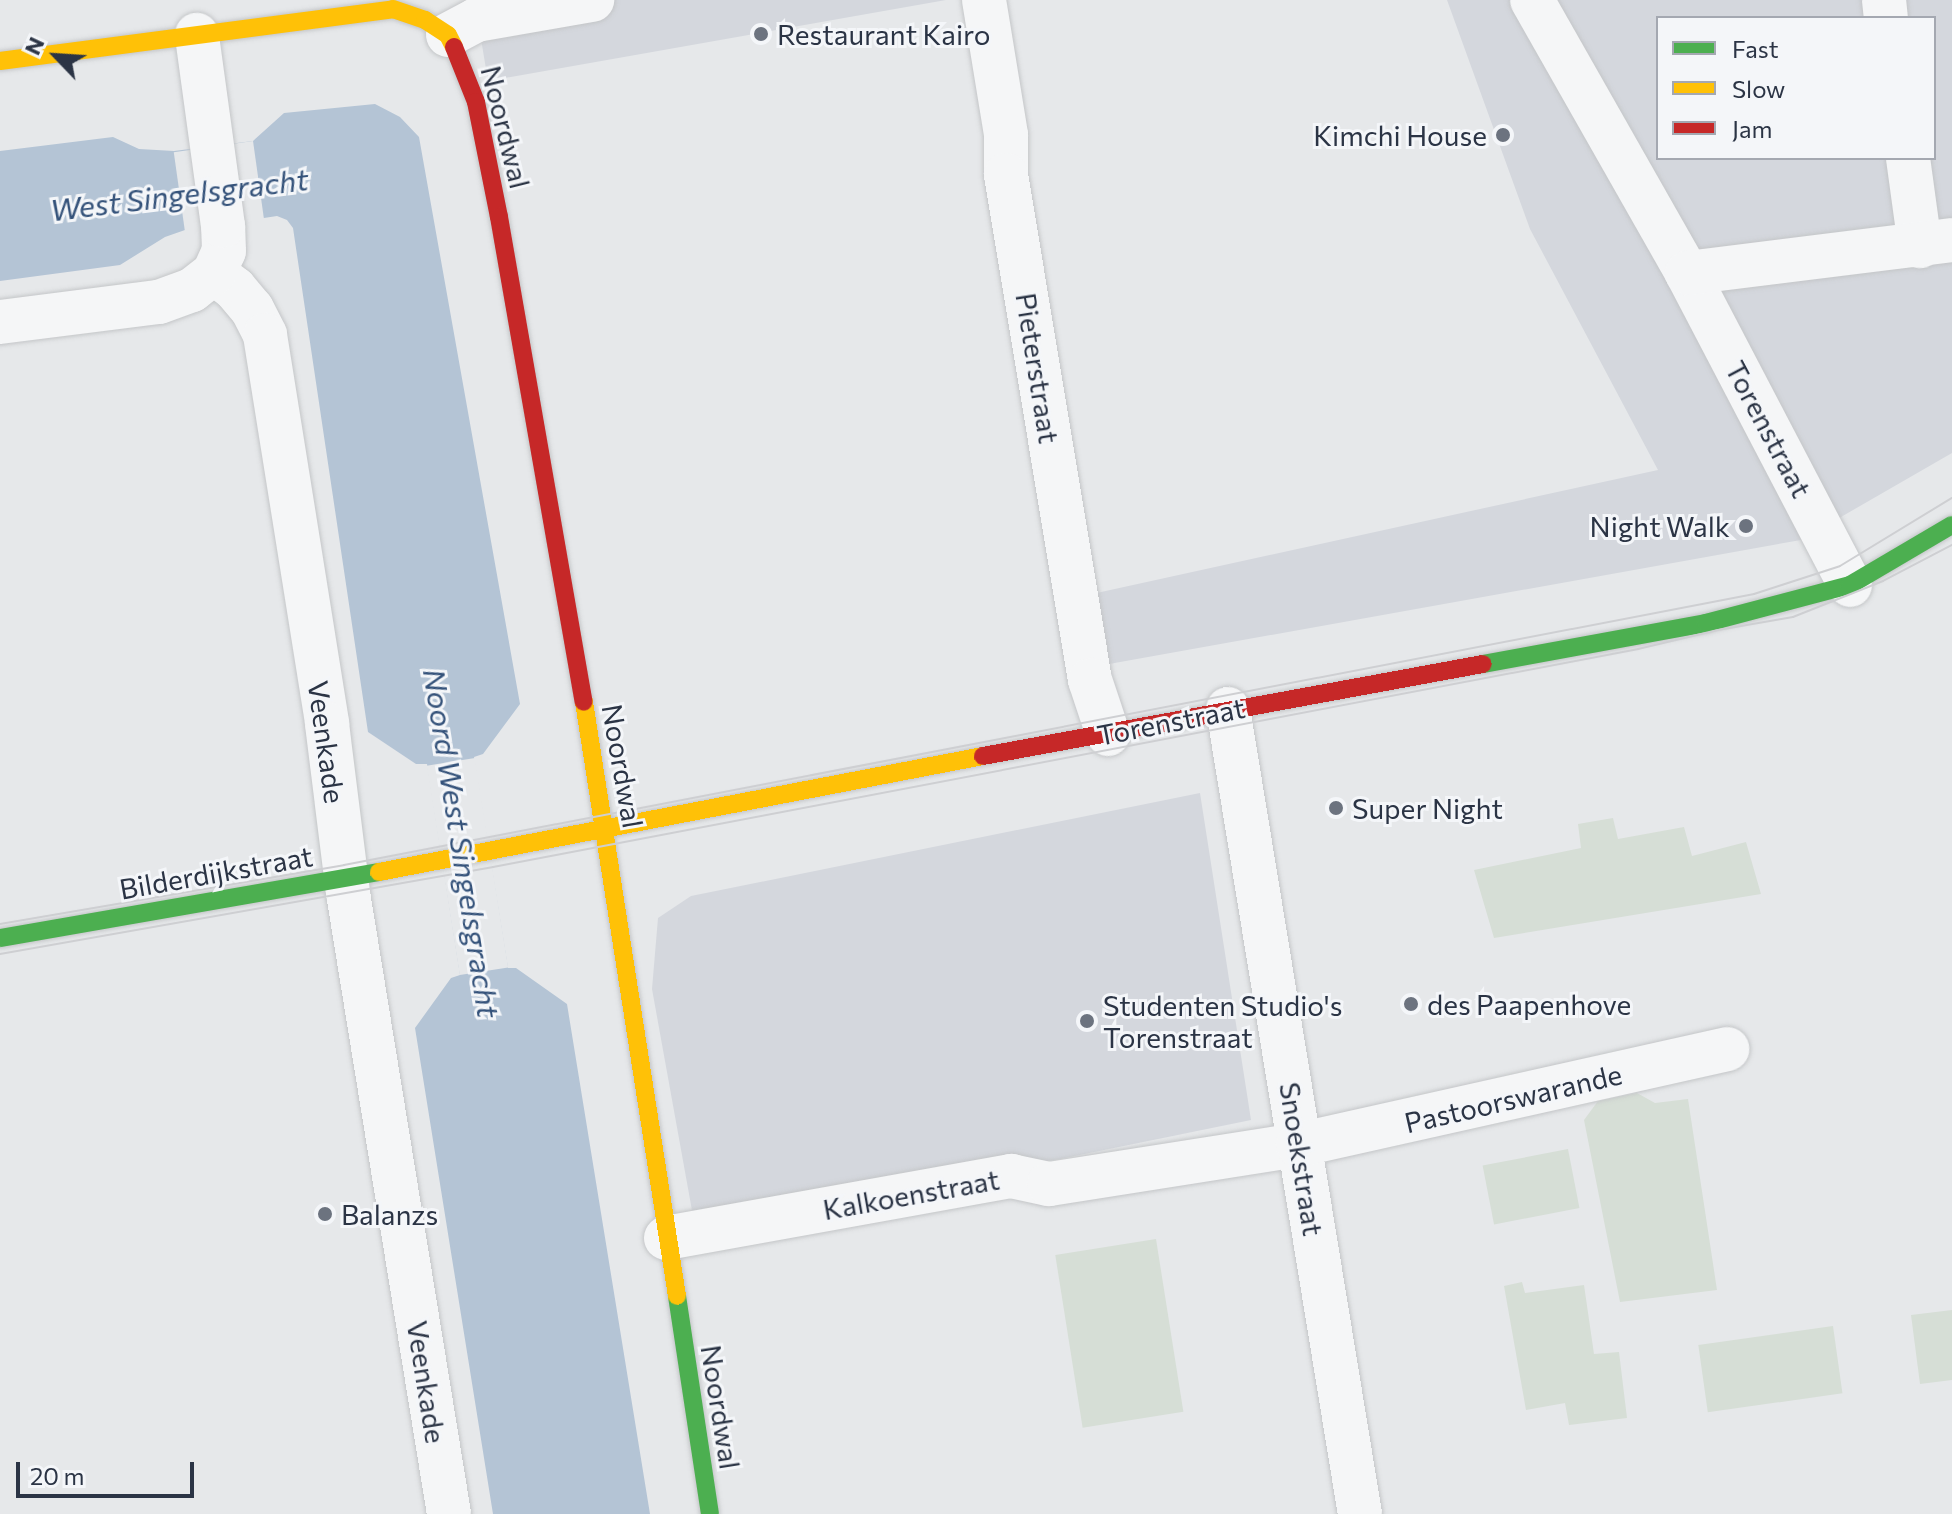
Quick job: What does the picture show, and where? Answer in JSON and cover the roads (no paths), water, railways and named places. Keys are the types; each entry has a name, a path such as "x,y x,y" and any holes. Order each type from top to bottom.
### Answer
{"street":[{"path":"0,61 393,9 425,20 448,35 476,20 592,0"},
{"name":"Pieterstraat","path":"984,0 1006,135 1006,175 1090,680 1108,734"},
{"name":"Torenstraat","path":"1532,0 1682,263 1850,585"},
{"path":"0,322 159,302 192,290 214,273 224,251 223,226 197,35"},
{"name":"Noordwal","path":"448,35 476,102 499,217 605,828 710,1514"},
{"path":"1682,263 1936,243 1910,167"},
{"name":"Veenkade","path":"214,273 235,289 252,309 265,335 327,724 346,878 449,1514"},
{"name":"Torenstraat","path":"490,850 1228,709 1706,623 1850,585 1952,525"},
{"name":"Snoekstraat","path":"1228,709 1360,1514"},
{"name":"Bilderdijkstraat","path":"0,938 490,850"},
{"name":"Pastoorswarande","path":"1298,1145 1727,1049"},
{"name":"Kalkoenstraat","path":"666,1238 1011,1176 1049,1184 1298,1145"}],"water":[{"path":"375,104 400,117 419,137 520,704 483,754 474,757 508,968 516,968 567,1004 650,1514 493,1514 415,1028 451,978 460,975 427,764 416,764 368,732 293,228 287,220 277,216 185,230 165,237 120,265 0,281 0,151 113,137 139,149 174,151 253,141 284,113"}],"tram line":[{"path":"0,924 344,865 1754,594 1840,566 1952,498"},
{"path":"0,954 493,867 1793,617 1883,581 1952,545"}],"place":[{"name":"Restaurant Kairo","path":"761,34"},
{"name":"Kimchi House","path":"1503,135"},
{"name":"Night Walk","path":"1746,526"},
{"name":"Super Night","path":"1336,808"},
{"name":"des Paapenhove","path":"1411,1004"},
{"name":"Studenten Studio's Torenstraat","path":"1087,1021"},
{"name":"Balanzs","path":"325,1214"}],"water label":[{"name":"West Singelsgracht","path":"179,194"},
{"name":"Noord West Singelsgracht","path":"462,843"}]}
